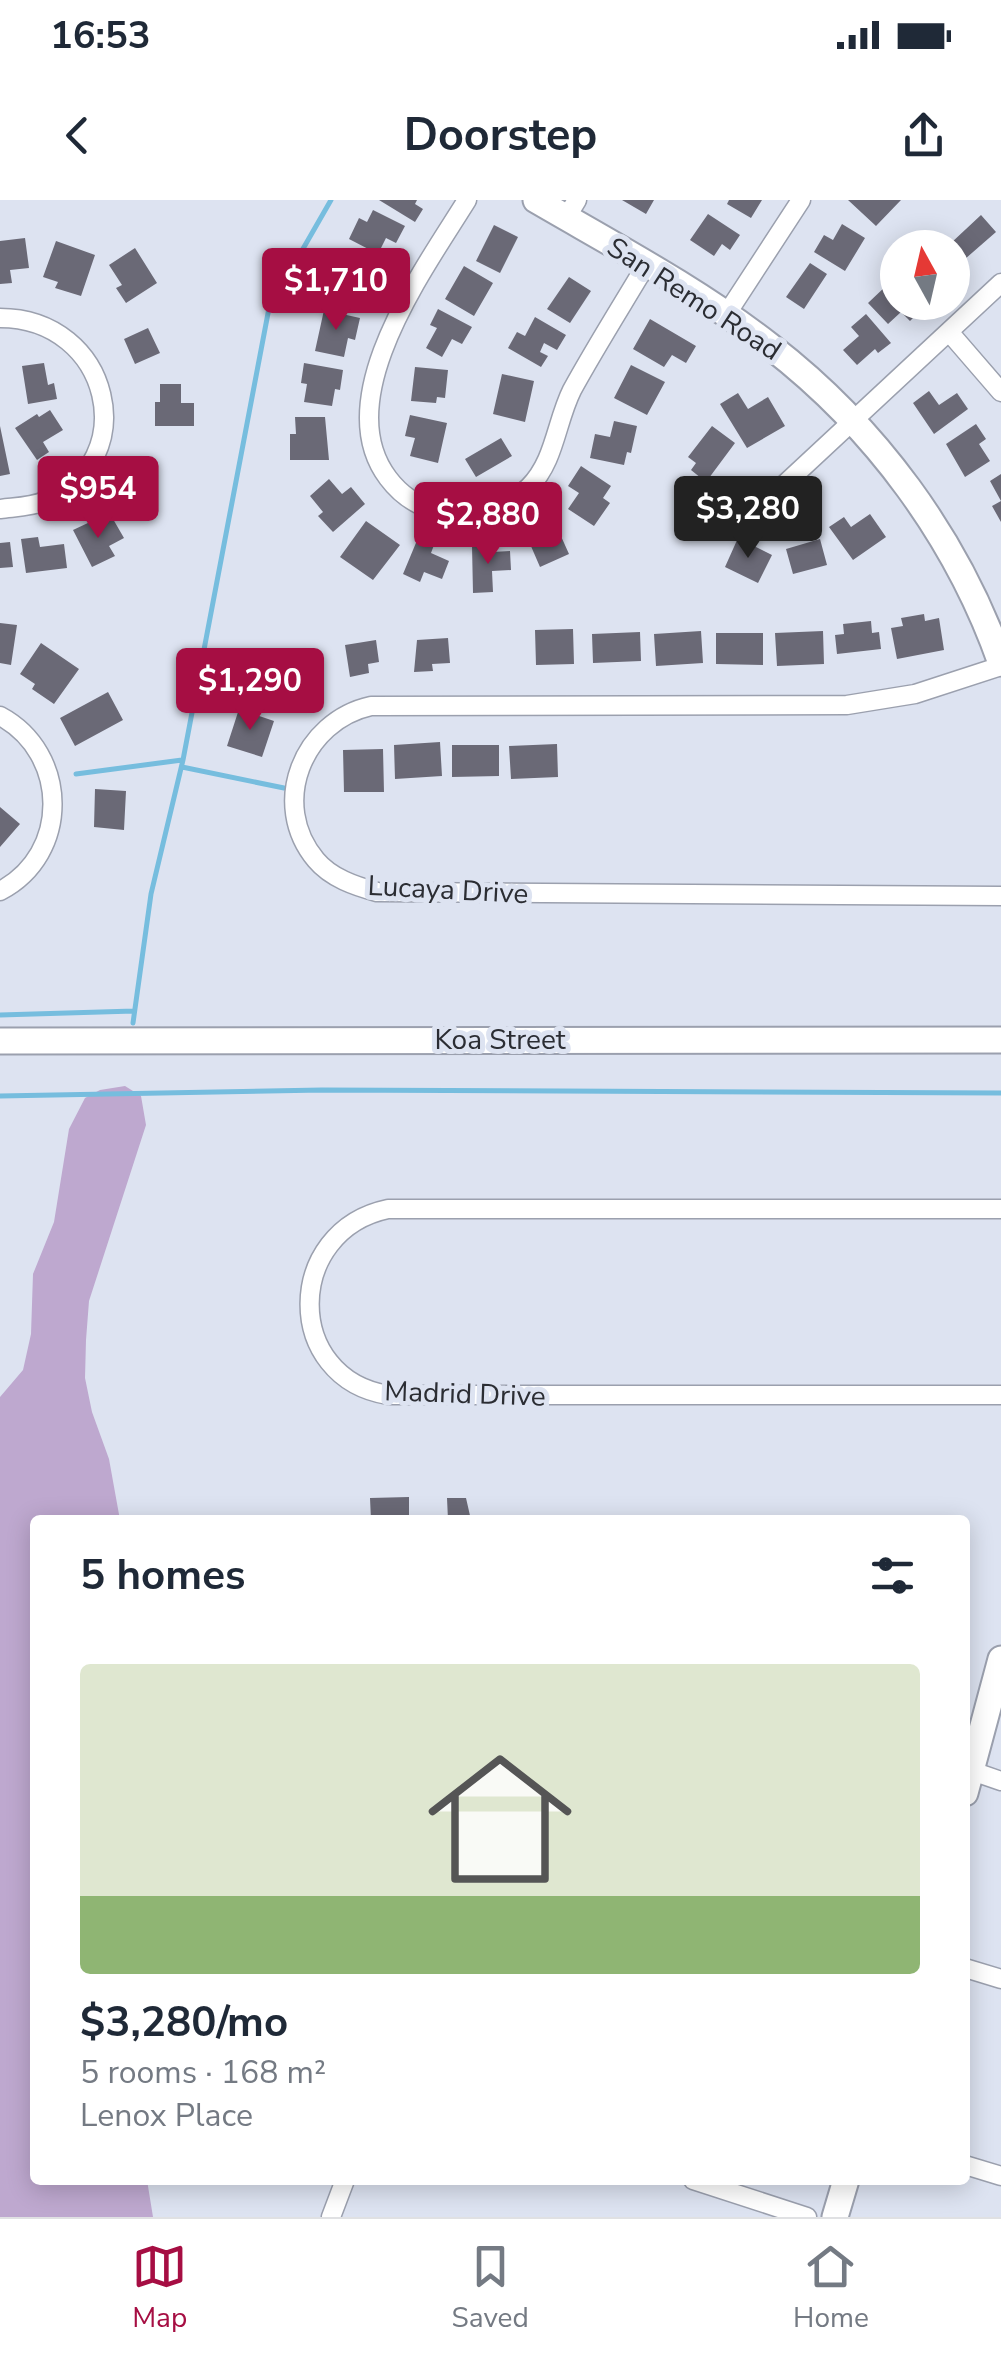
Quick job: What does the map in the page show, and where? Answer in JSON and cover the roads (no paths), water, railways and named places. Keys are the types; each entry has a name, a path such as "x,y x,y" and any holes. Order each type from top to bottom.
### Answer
{"main road":[{"name":"San Remo Road","path":"536,200 572,209 646,266 726,315 796,367 854,422 919,502 952,554 988,626 1001,665"},
{"name":"Koa Street","path":"0,1041 1001,1040"},
{"path":"970,1775 1001,1659"},
{"path":"835,2217 845,2185"}],"street":[{"path":"466,200 388,338 369,410 371,442 384,473 408,498 425,508 465,514 484,512 530,486 548,458 572,391 646,266"},
{"path":"726,315 801,200"},
{"path":"772,496 1001,283"},
{"path":"0,318 40,324 80,350 97,377 104,415 93,458 66,489 36,505 0,509"},
{"path":"950,332 1001,392"},
{"name":"Lucaya Drive","path":"1001,665 914,694 847,706 371,706 344,715 314,741 302,758 294,790 300,828 315,859 348,882 377,892 1001,896"},
{"path":"0,716 36,745 48,770 54,801 52,823 39,856 17,881 0,891"},
{"name":"Madrid Drive","path":"1001,1209 388,1210 361,1217 331,1240 316,1265 310,1297 314,1333 330,1362 356,1384 388,1395 1001,1395"},
{"path":"970,1782 1001,1781"},
{"path":"970,1970 1001,1979"},
{"path":"970,2167 1001,2176"},
{"path":"331,2217 342,2185"},
{"path":"709,2185 807,2217"}],"waterway":[{"path":"133,1023 151,894 183,760 269,308 331,200"},
{"path":"76,774 182,760"},
{"path":"182,767 284,788"},
{"path":"0,1015 134,1011"},
{"path":"0,1096 322,1090 1001,1093"}]}
